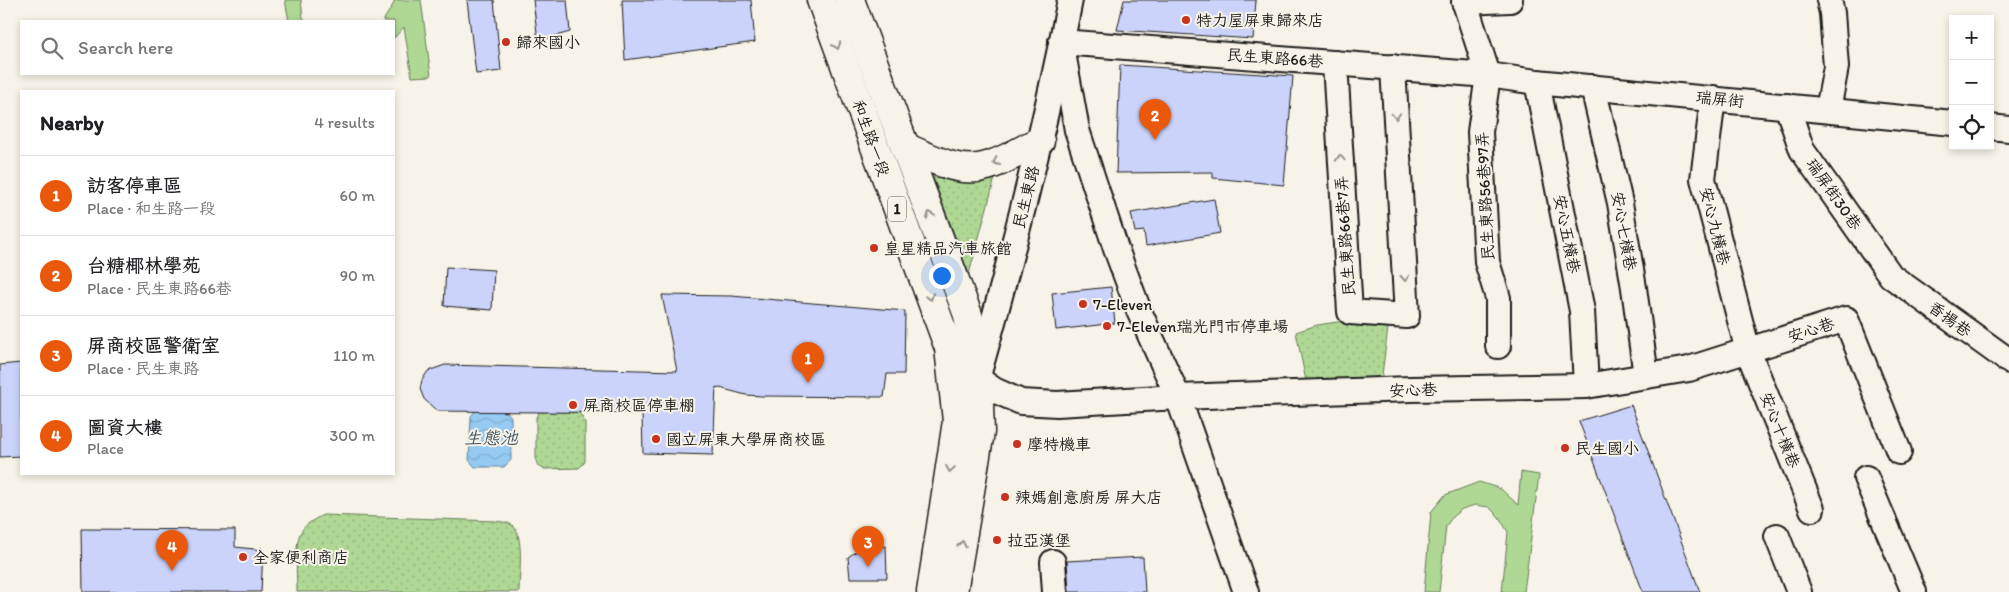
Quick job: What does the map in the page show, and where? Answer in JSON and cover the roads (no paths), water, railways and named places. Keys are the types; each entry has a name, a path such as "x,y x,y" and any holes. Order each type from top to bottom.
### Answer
{"main road":[{"name":"和生路一段","path":"820,0 950,348 957,421"},
{"name":"和生路一段","path":"850,0 968,316 978,379"},
{"path":"905,147 947,164 971,168 986,166 1040,141"},
{"name":"民生東路","path":"953,592 980,432 978,379"},
{"name":"民生東路","path":"931,592 957,421"}],"street":[{"name":"民生東路","path":"957,421 978,379 1017,235 1040,141 1070,0"},
{"path":"1488,75 1464,1 1510,0"},
{"path":"1828,110 1836,67 1832,13 1829,0"},
{"name":"民生東路66巷","path":"1061,42 1488,75"},
{"path":"1061,42 1077,130 1116,249 1139,311 1178,397 1246,592"},
{"name":"民生東路66巷7弄","path":"1335,63 1350,312 1407,316 1393,67"},
{"name":"瑞屏街","path":"1488,75 1538,82 1949,123"},
{"name":"民生東路56巷97弄","path":"1488,75 1480,132 1487,262 1498,298 1498,346"},
{"name":"安心五橫巷","path":"1538,82 1582,311 1586,386"},
{"name":"安心七橫巷","path":"1593,86 1620,203 1646,376"},
{"name":"安心九橫巷","path":"1713,98 1703,179 1748,351"},
{"name":"瑞屏街30巷","path":"1787,106 1802,150 1892,276"},
{"path":"1994,127 2009,129"},
{"name":"香揚巷","path":"1892,276 2009,361"},
{"name":"安心巷","path":"978,379 994,390 1021,402 1057,404 1178,397 1411,389 1586,386 1689,369 1846,319 1899,452"},
{"name":"安心十橫巷","path":"1748,351 1812,509"},
{"path":"1866,478 1914,592"},
{"path":"1776,536 1799,592"},
{"path":"1053,562 1055,592"}],"water":[{"name":"生態池","path":"477,409 501,410 508,413 511,417 511,460 504,467 475,467 469,460 471,416"}],"place":[{"name":"特力屋屏東歸來店","path":"1186,20"},
{"name":"歸來國小","path":"506,42"},
{"name":"台糖椰林學苑","path":"1155,140"},
{"name":"皇星精品汽車旅館","path":"874,248"},
{"name":"7-Eleven","path":"1083,304"},
{"name":"7-Eleven瑞光門市停車場","path":"1107,326"},
{"name":"訪客停車區","path":"808,383"},
{"name":"屏商校區停車棚","path":"573,405"},
{"name":"國立屏東大學屏商校區","path":"656,439"},
{"name":"摩特機車","path":"1017,444"},
{"name":"民生國小","path":"1565,448"},
{"name":"辣媽創意廚房 屏大店","path":"1005,497"},
{"name":"拉亞漢堡","path":"997,540"},
{"name":"全家便利商店","path":"243,557"},
{"name":"屏商校區警衛室","path":"868,567"},
{"name":"圖資大樓","path":"172,571"}]}
